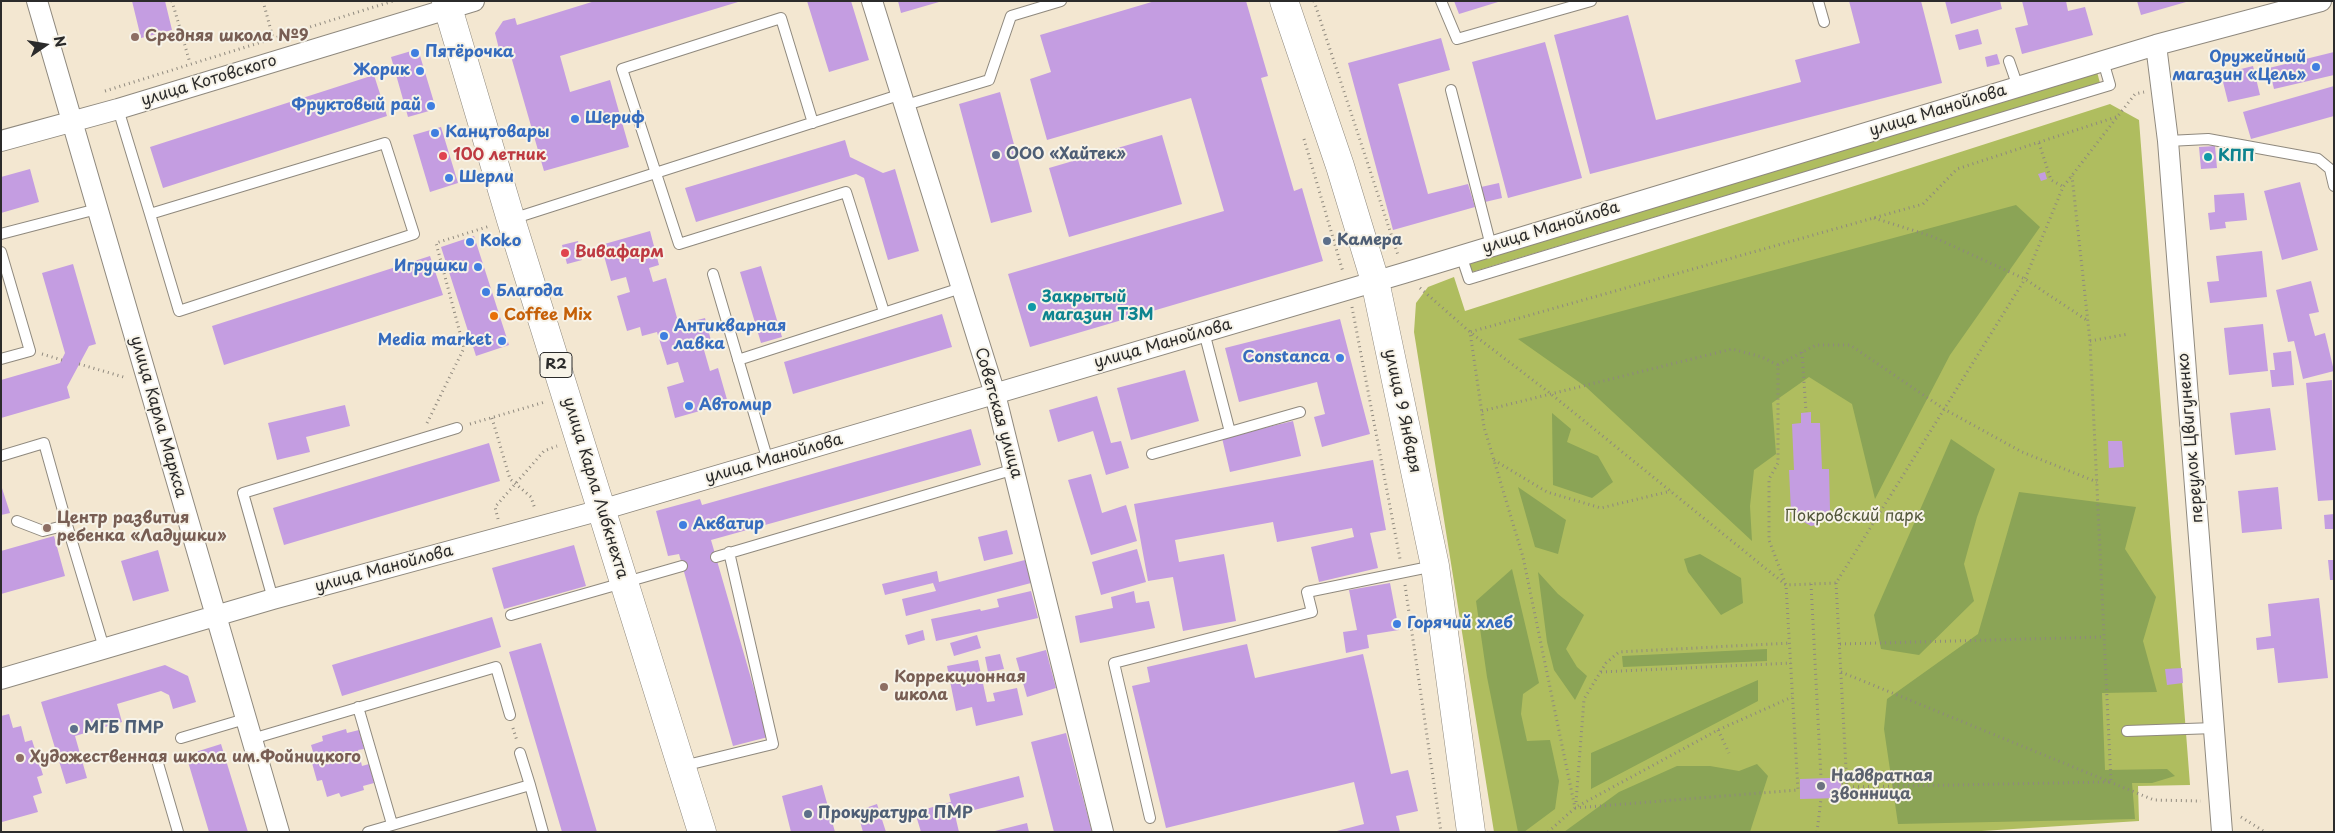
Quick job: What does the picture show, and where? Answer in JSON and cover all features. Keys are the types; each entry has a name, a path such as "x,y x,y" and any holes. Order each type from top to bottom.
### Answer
{"main road":[{"name":"улица 9 Января","path":"1284,1 1340,166 1375,281 1435,566 1471,832"},
{"name":"улица Карла Либкнехта","path":"447,5 511,220 702,832"}],"street":[{"name":"улица Карла Маркса","path":"37,1 279,832"},
{"name":"улица Котовского","path":"1,141 69,112 118,109 447,5 474,1"},
{"name":"Советская улица","path":"872,1 995,394 1103,832"},
{"name":"улица Манойлова","path":"1,679 273,599 601,510 1404,273 2156,45 2321,1"},
{"name":"переулок Цвигуненко","path":"2156,45 2168,141 2222,832"}],"lane":[{"path":"511,220 655,172 813,123 989,80 1011,16 1061,1"},
{"path":"1441,1 1457,39 1591,1"},
{"path":"1818,1 1824,22"},
{"path":"813,123 780,18 622,69 679,244 846,192 884,312"},
{"path":"2009,61 2018,87"},
{"path":"1461,255 1469,279 2063,100 2110,85 2103,61"},
{"path":"1451,90 1492,246"},
{"path":"118,109 179,311 414,234 385,143 150,214"},
{"path":"2168,141 2208,138 2318,159 2330,169 2334,186"},
{"path":"1,234 97,209"},
{"path":"1,252 30,351 1,359"},
{"path":"713,274 768,461"},
{"path":"738,360 961,288"},
{"path":"1204,332 1230,432"},
{"path":"1152,454 1300,412"},
{"path":"273,599 243,493 457,428"},
{"path":"1,456 44,443 104,648"},
{"path":"716,557 1015,469"},
{"path":"17,521 42,531 67,524"},
{"path":"681,766 773,744 729,552"},
{"path":"511,616 682,566"},
{"path":"1150,818 1114,663 1312,612 1307,592 1435,566"},
{"path":"252,739 496,667 510,715"},
{"path":"358,707 392,824"},
{"path":"182,738 246,719"},
{"path":"2127,730 2215,728"},
{"path":"520,753 543,832"},
{"path":"157,760 178,832"},
{"path":"368,832 530,785"}],"path":[{"path":"172,1 190,63"},
{"path":"263,1 273,38"},
{"path":"69,112 190,63 393,1"},
{"path":"1314,1 1404,273 1470,332 1552,394 1786,585 1836,583"},
{"path":"2111,782 1845,787 1847,775 1836,583 2025,279 2063,186 2135,94 2162,88"},
{"path":"1470,332 1923,204 1957,169 2116,116"},
{"path":"1304,136 1348,289 1403,573 1441,832"},
{"path":"2039,143 2051,180 2063,186"},
{"path":"2072,175 2089,321 2111,782"},
{"path":"1872,218 1931,236 2025,279 2089,321"},
{"path":"420,439 464,348 436,244 511,220"},
{"path":"1470,332 1482,411 1523,557 1575,808"},
{"path":"2090,341 2128,334"},
{"path":"1778,365 1816,345 1850,345 1944,409 2022,452 2097,482"},
{"path":"1482,411 1732,349 1762,357 1778,365"},
{"path":"30,351 62,360"},
{"path":"1802,352 1806,412"},
{"path":"79,364 148,384"},
{"path":"1575,808 1798,790 1786,585 1768,540 1769,479 1778,463 1778,365"},
{"path":"457,428 565,395"},
{"path":"492,418 510,479 531,497 540,526"},
{"path":"503,536 495,508 544,451 579,439"},
{"path":"1494,459 1547,492 1601,508 1671,491"},
{"path":"1811,584 1821,778"},
{"path":"1840,644 2104,637"},
{"path":"1575,808 1584,699 1606,663 1619,652 1790,642"},
{"path":"1600,672 1790,663"},
{"path":"1841,672 2154,800 2207,801"},
{"path":"1548,832 1575,808 1718,730 1792,696"},
{"path":"510,715 520,753"},
{"path":"1718,730 1729,753"},
{"path":"1842,783 1843,776 1838,776 1838,782 1842,782 1842,777 1840,777 1840,775 1847,775"},
{"path":"1817,832 1821,799"},
{"path":"2241,817 2253,822 2265,832"}],"green space":[{"path":"2097,72 2100,83 1472,272 1469,263"},
{"name":"Покровский парк","path":"2110,104 2139,120 2190,785 2138,786 2139,821 1966,832 1494,832 1414,332 1416,303 1428,287 1454,277 1465,311"},
{"path":"2016,205 2040,227 1950,355 1875,499 1852,404 1809,377 1772,403 1776,454 1754,470 1750,506 1752,541 1586,387 1518,339"},
{"path":"1552,413 1571,429 1567,442 1598,456 1613,482 1592,498 1553,485"},
{"path":"1951,439 1995,469 1977,517 1964,564 1974,601 1919,655 1881,649 1874,615"},
{"path":"1518,487 1566,520 1558,554 1535,547"},
{"path":"2019,492 2136,507 2125,549 2156,597 2143,641 2157,692 2102,693 2105,770 2167,769 2175,776 2152,783 2132,783 2135,819 1898,824 1884,729 1887,699 1978,634"},
{"path":"1700,554 1741,578 1743,603 1721,615 1688,572 1684,559"},
{"path":"1512,569 1539,683 1523,694 1521,714 1527,741 1550,740 1559,781 1555,809 1524,832 1518,832 1487,677 1476,601"},
{"path":"1538,572 1558,594 1584,615 1566,649 1577,667 1587,676 1575,700 1554,670 1547,642"},
{"path":"1767,649 1767,661 1623,667 1622,656"},
{"path":"1758,680 1758,701 1591,789 1591,753"},
{"path":"1757,764 1768,776 1750,832 1564,832 1619,792 1677,766 1710,766 1739,771"}],"building":[{"path":"132,1 165,1 172,30 141,38"},
{"name":"Шериф","path":"595,1 738,2 560,56 570,92 610,80 629,147 544,171 508,46 499,49 495,33 503,21 515,18 517,25"},
{"path":"807,1 851,1 869,60 829,72"},
{"path":"898,1 939,1 939,2 901,13"},
{"path":"1155,1 1246,1 1268,76 1261,78 1294,191 1302,188 1323,261 1030,347 1008,274 1224,211 1191,98 1047,140 1030,79 1051,72 1040,35"},
{"path":"1454,1 1498,1 1498,2 1459,14"},
{"path":"1849,1 1921,1 1942,83 1590,174 1554,35 1628,15 1656,120 1801,82 1795,60 1860,43"},
{"path":"1945,1 2000,1 2002,9 1951,24"},
{"path":"2022,1 2066,1 2068,11 2085,7 2093,35 2022,54 2015,28 2028,25"},
{"path":"2137,1 2186,1 2186,2 2141,15"},
{"path":"1978,29 1982,44 1959,50 1955,35"},
{"path":"1441,38 1450,70 1398,84 1428,194 1468,184 1475,207 1393,230 1348,63"},
{"path":"1545,42 1582,178 1508,198 1472,62"},
{"path":"418,49 436,109 408,117 391,57"},
{"path":"2334,52 2334,75 2274,89 2269,68"},
{"path":"1997,54 2000,64 1987,67 1985,57"},
{"path":"2253,66 2260,95 2228,102 2221,74"},
{"path":"374,75 387,116 163,188 150,147"},
{"path":"2334,86 2334,116 2251,139 2243,112"},
{"path":"1000,92 1032,212 991,223 959,104"},
{"path":"441,127 458,183 430,192 413,135"},
{"path":"1162,135 1182,204 1069,237 1049,168"},
{"path":"845,140 850,157 883,173 895,169 919,251 888,260 864,178 856,174 696,222 685,188"},
{"name":"КПП","path":"2215,146 2217,168 2201,169 2199,147"},
{"path":"30,169 39,202 1,213 1,177"},
{"path":"2045,172 2047,179 2041,181 2038,174"},
{"path":"2300,182 2318,250 2282,260 2264,191"},
{"path":"1499,183 1502,198 1485,202 1481,187"},
{"path":"2244,193 2247,220 2225,222 2226,228 2210,230 2208,213 2215,212 2214,195"},
{"path":"650,231 659,265 649,268 653,282 666,278 679,325 705,318 713,348 704,350 710,371 718,368 728,403 675,418 667,387 684,382 678,362 667,365 657,332 642,336 640,327 627,331 617,296 630,292 626,277 611,281 601,245"},
{"path":"474,236 509,345 476,356 441,247"},
{"path":"578,241 582,260 567,264 562,245"},
{"path":"2262,251 2267,297 2210,303 2207,282 2219,281 2216,256"},
{"path":"430,256 443,295 224,365 212,326"},
{"path":"73,264 96,344 89,346 67,387 70,398 1,418 1,380 60,363 65,353 42,273"},
{"path":"761,266 782,337 761,343 740,272"},
{"path":"2311,281 2319,312 2309,314 2315,336 2325,333 2334,371 2303,379 2294,341 2288,342 2276,290"},
{"path":"942,314 952,347 793,394 784,362"},
{"path":"1340,319 1370,434 1322,447 1314,417 1325,414 1317,382 1239,402 1225,348"},
{"path":"2263,324 2268,371 2229,375 2224,328"},
{"path":"2291,351 2294,385 2272,387 2270,370 2275,370 2273,353"},
{"path":"1185,370 1199,421 1131,440 1117,388"},
{"path":"2332,380 2334,500 2318,501 2306,383"},
{"path":"1097,396 1111,443 1121,441 1129,468 1106,475 1093,431 1058,442 1049,410"},
{"path":"345,405 350,426 306,437 310,452 277,460 268,423"},
{"path":"2270,408 2276,450 2235,455 2230,413"},
{"path":"1811,412 1811,423 1820,423 1822,469 1829,469 1830,510 1824,516 1820,516 1816,525 1811,526 1802,521 1800,516 1793,516 1791,512 1789,470 1794,470 1792,424 1801,423 1801,413"},
{"path":"1293,421 1301,456 1230,472 1222,438"},
{"path":"971,429 981,465 711,540 768,737 733,746 679,554 668,556 656,511 700,499 702,505"},
{"path":"2108,441 2122,441 2124,467 2109,468"},
{"path":"489,443 500,481 284,545 273,508"},
{"path":"1373,460 1386,530 1370,533 1378,568 1319,582 1311,547 1354,537 1352,528 1277,542 1273,522 1175,540 1179,562 1224,554 1236,621 1183,631 1173,577 1148,581 1134,504"},
{"path":"1091,474 1102,513 1126,505 1137,541 1091,555 1068,480"},
{"path":"1,485 10,513 1,515"},
{"path":"2278,487 2282,529 2242,533 2238,491"},
{"path":"2334,514 2334,529 2325,529 2324,515"},
{"path":"1007,530 1013,554 984,561 978,537"},
{"path":"54,536 65,576 1,594 1,551"},
{"path":"574,545 586,586 504,609 492,568"},
{"path":"1137,549 1146,582 1101,595 1092,562"},
{"path":"158,550 169,591 133,601 121,561"},
{"path":"1025,560 1031,583 906,616 902,599 936,591 933,583 885,595 882,584 937,571 939,582"},
{"path":"2328,560 2334,560 2334,580 2330,580"},
{"path":"1390,583 1399,630 1367,635 1369,648 1346,653 1343,632 1357,630 1349,590"},
{"path":"1031,591 1038,618 936,641 931,619 999,607 997,599"},
{"path":"1134,591 1136,603 1149,601 1155,628 1080,643 1075,616 1113,608 1111,597"},
{"path":"2319,598 2328,678 2278,683 2274,648 2257,650 2256,638 2271,636 2268,604"},
{"path":"492,617 501,647 342,696 332,665"},
{"path":"923,630 925,640 908,645 905,635"},
{"path":"977,635 981,648 954,656 950,643"},
{"path":"541,643 597,832 562,832 509,652"},
{"path":"1247,644 1255,678 1363,654 1391,774 1408,770 1418,811 1396,816 1400,832 1333,832 1364,824 1354,782 1166,828 1132,686 1150,682 1147,667"},
{"path":"1046,650 1056,688 1027,697 1016,658"},
{"path":"1000,654 1004,669 988,672 985,657"},
{"path":"978,660 987,702 995,701 993,693 1017,688 1023,715 976,726 972,707 956,711 947,666"},
{"name":"МГБ ПМР","path":"165,665 188,676 196,702 173,709 169,695 161,691 117,704 122,722 75,736 87,778 66,784 41,702"},
{"path":"2182,668 2183,683 2167,685 2165,669"},
{"name":"Художественная школа им.Фойницкого","path":"9,714 13,728 21,726 25,742 32,740 43,775 37,777 42,793 33,796 38,812 2,822 1,716"},
{"path":"346,729 347,733 359,730 364,749 358,750 362,766 369,764 374,783 363,786 364,790 341,797 339,793 327,797 322,780 317,781 312,763 316,762 311,745 323,741 322,736"},
{"path":"1066,733 1092,832 1054,832 1031,742"},
{"path":"221,744 248,832 209,832 186,755"},
{"path":"1019,776 1024,797 955,815 959,832 921,832 915,812 951,802 949,794"},
{"name":"Надвратная звонница","path":"1841,778 1842,798 1800,799 1800,779"},
{"name":"Прокуратура ПМР","path":"822,785 835,832 791,832 782,796"},
{"path":"877,804 886,832 863,832 857,811"},
{"path":"1027,823 1029,832 995,832 995,831"}],"place":[{"name":"Средняя школа №9","path":"135,37"},
{"name":"Пятёрочка","path":"415,53"},
{"name":"Оружейный магазин «Цель»","path":"2316,67"},
{"name":"Жорик","path":"420,71"},
{"name":"Фруктовый рай","path":"431,106"},
{"name":"Шериф","path":"575,119"},
{"name":"Канцтовары","path":"435,133"},
{"name":"ООО «Хайтек»","path":"996,155"},
{"name":"100 летник","path":"443,156"},
{"name":"КПП","path":"2208,157"},
{"name":"Шерли","path":"449,178"},
{"name":"Камера","path":"1327,241"},
{"name":"Koko","path":"470,242"},
{"name":"Вивафарм","path":"565,253"},
{"name":"Игрушки","path":"478,267"},
{"name":"Благода","path":"486,292"},
{"name":"Закрытый магазин ТЗМ","path":"1032,307"},
{"name":"Coffee Mix","path":"494,316"},
{"name":"Антикварная лавка","path":"664,336"},
{"name":"Media market","path":"502,341"},
{"name":"Constanca","path":"1340,358"},
{"name":"Автомир","path":"689,406"},
{"name":"Акватир","path":"683,525"},
{"name":"Центр развития ребенка «Ладушки»","path":"47,528"},
{"name":"Горячий хлеб","path":"1397,624"},
{"name":"Коррекционная школа","path":"884,687"},
{"name":"МГБ ПМР","path":"74,729"},
{"name":"Художественная школа им.Фойницкого","path":"20,758"},
{"name":"Надвратная звонница","path":"1821,786"},
{"name":"Прокуратура ПМР","path":"808,814"}]}
